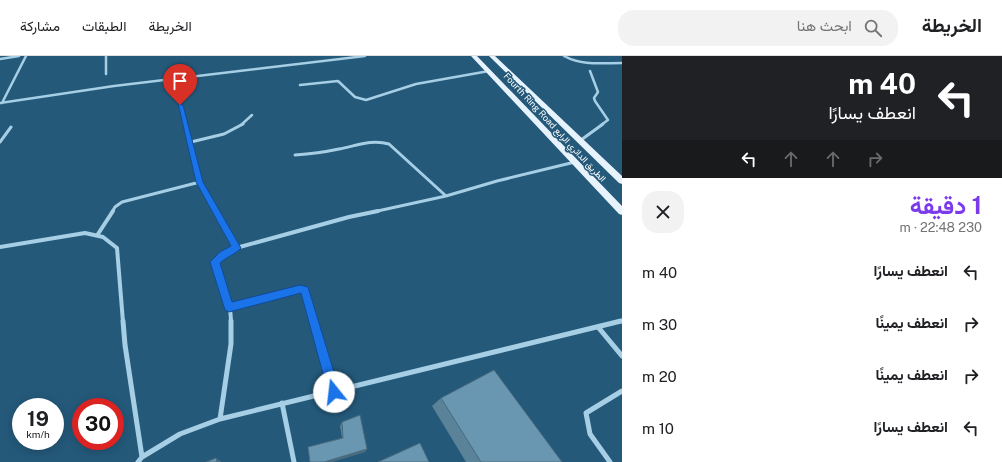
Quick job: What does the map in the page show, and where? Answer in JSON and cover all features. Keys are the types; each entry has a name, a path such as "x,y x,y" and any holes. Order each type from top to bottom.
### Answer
{"main road":[{"name":"Fourth Ring Road الطريق الدائري الرابع","path":"474,56 490,71 622,212"},
{"name":"Fourth Ring Road الطريق الدائري الرابع","path":"492,56 622,181"}],"street":[{"path":"0,59 19,56"},
{"path":"1,103 26,56"},
{"path":"106,56 106,74"},
{"path":"1,103 114,86 365,56"},
{"path":"564,56 568,59 582,62 622,63"},
{"path":"300,85 338,81 356,98 363,100 371,99 406,86 490,71"},
{"path":"581,140 608,120 605,114 594,103 594,98 598,92 590,72"},
{"path":"172,80 191,142 200,182 236,248"},
{"path":"191,142 225,134 244,124 252,115"},
{"path":"0,142 11,127"},
{"path":"295,155 318,153 345,148 369,141 383,142 389,144 446,196"},
{"path":"220,419 231,344 231,316 215,262 223,254 236,248 349,217 446,196 497,181 576,162"},
{"path":"98,234 115,207 122,202 200,182"},
{"path":"0,247 85,233 98,234 110,239 117,248 124,345 142,457"},
{"path":"229,307 300,289 305,290 334,392"},
{"path":"138,462 142,457 180,434 220,419 622,321"},
{"path":"598,327 622,356"},
{"path":"610,462 593,440 586,423 586,413 622,391"},
{"path":"282,403 294,462"}],"building":[{"path":"494,370 562,462 481,462 441,398"},
{"path":"360,415 367,449 324,462 310,462 308,447 343,438 342,422"},
{"path":"420,443 429,462 378,462"},
{"path":"216,458 217,462 206,462"}],"route":[{"path":"180,105 191,142 200,182 236,248 223,254 215,262 229,307 300,289 305,290 334,392"}]}
